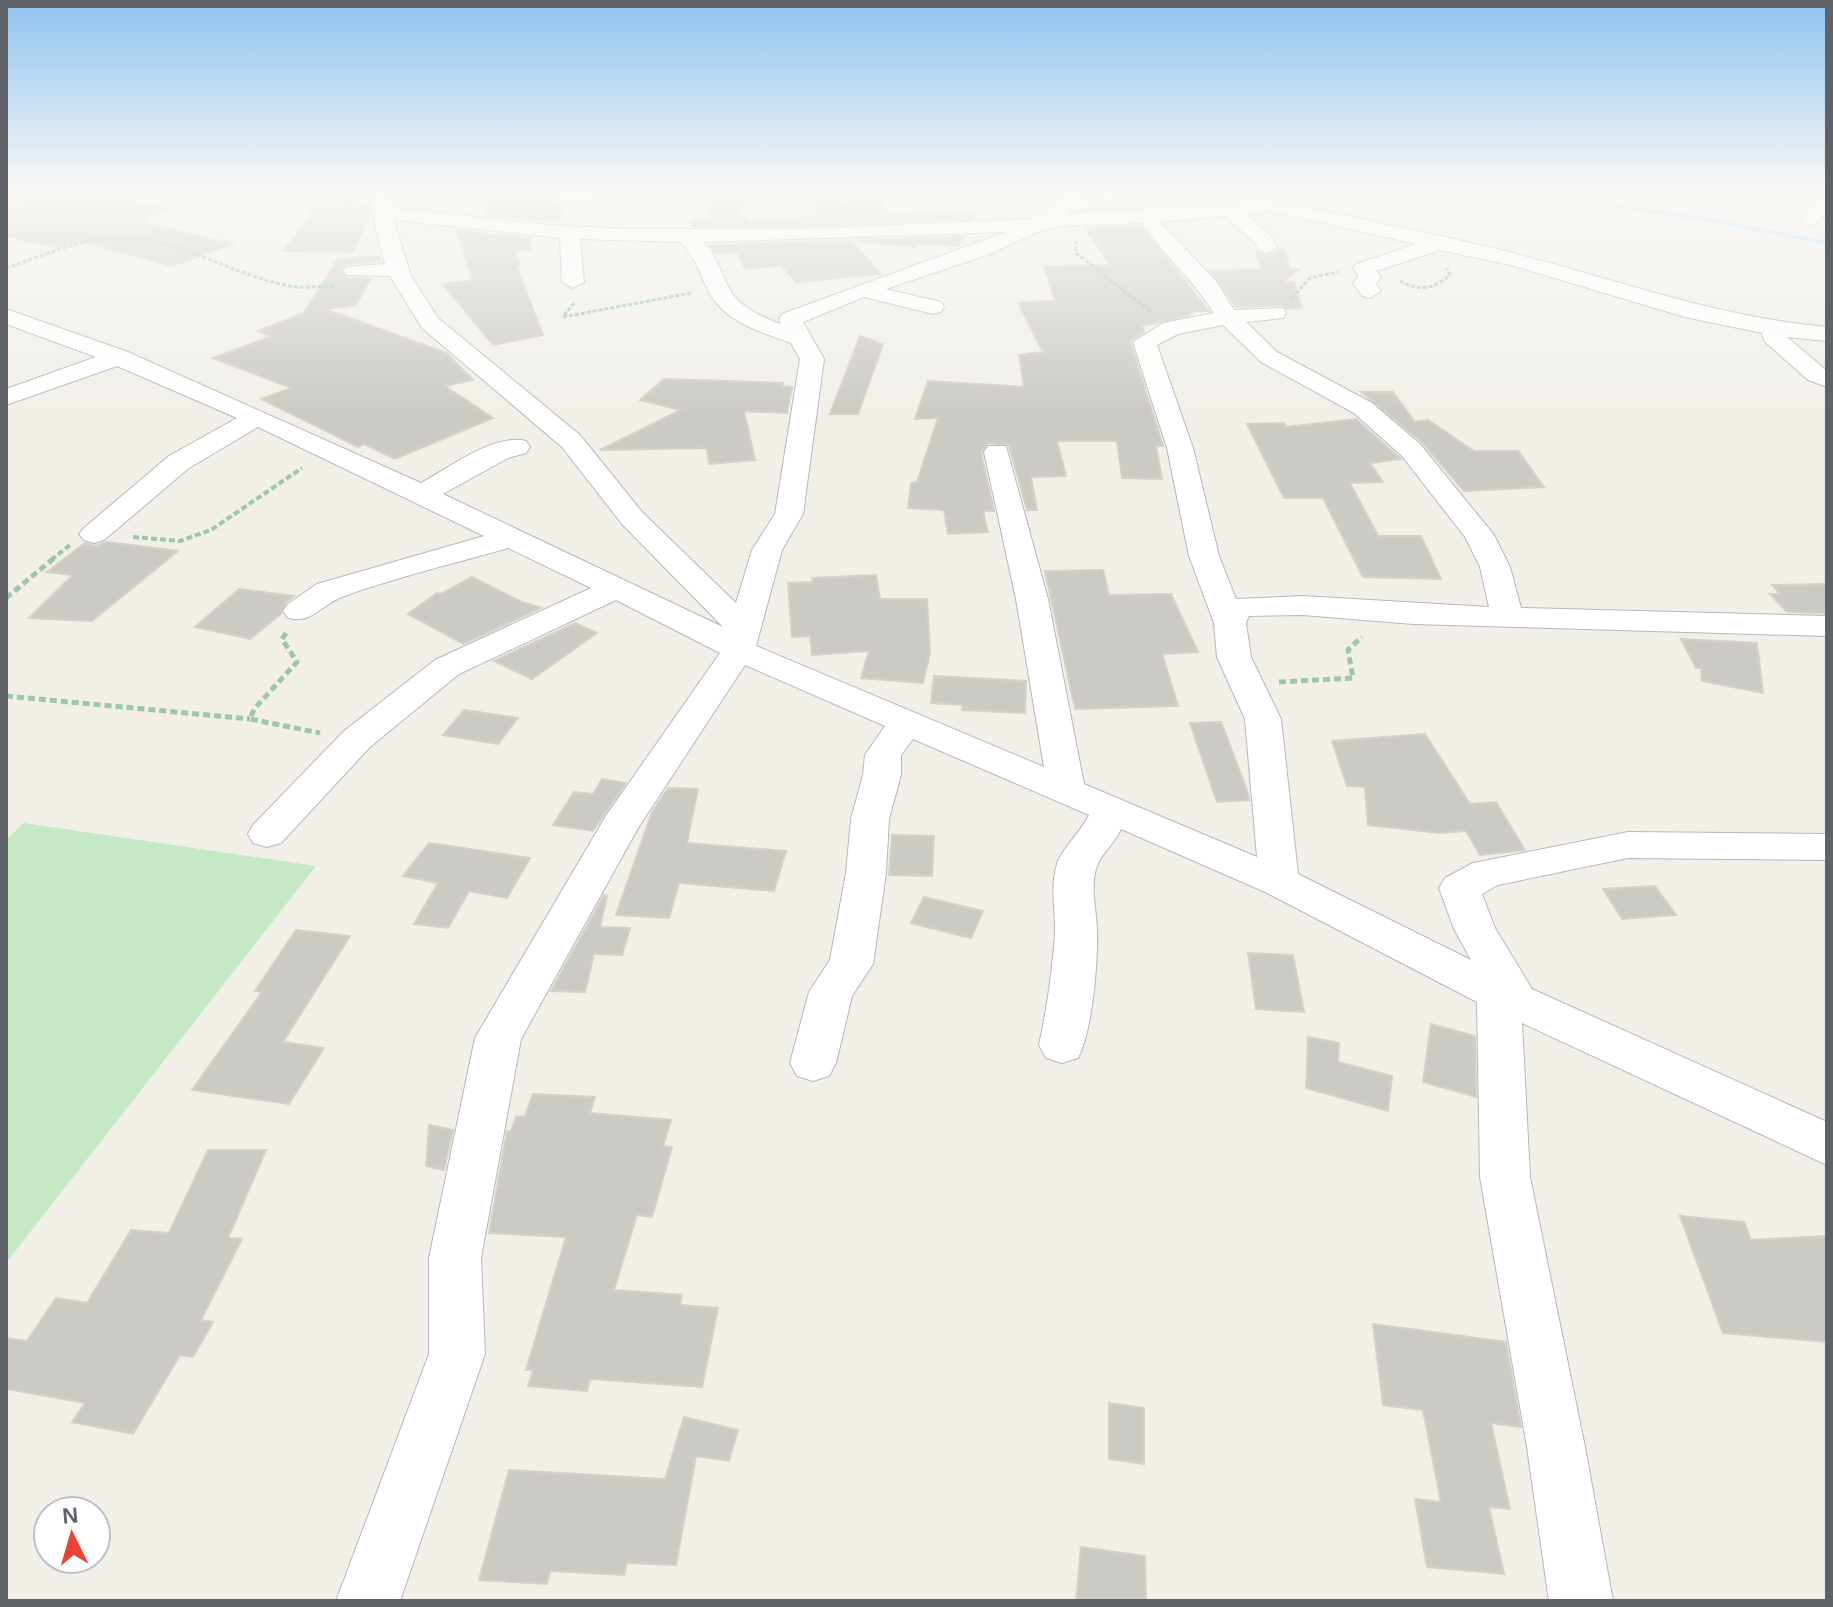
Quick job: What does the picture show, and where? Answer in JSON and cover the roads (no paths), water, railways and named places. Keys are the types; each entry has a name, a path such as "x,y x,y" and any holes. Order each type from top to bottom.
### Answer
{"street":[{"path":"395,263 415,305 430,323 571,441 632,518 740,639"},
{"path":"572,263 570,274 573,282"},
{"path":"707,263 727,302 738,312 803,339"},
{"path":"368,1601 457,1354 455,1258 498,1038 620,825 740,639 767,550 783,527 793,499 812,359 790,319 947,263"},
{"path":"1186,263 1208,286 1228,317 1269,357 1363,408 1411,450 1479,535 1495,567 1507,616"},
{"path":"1370,291 1364,283 1370,277 1363,268 1378,263"},
{"path":"1518,263 1693,312 1776,329 1827,334"},
{"path":"354,271 398,270"},
{"path":"864,290 933,307"},
{"path":"1275,313 1228,317 1171,328 1145,342 1180,448 1204,556 1230,623 1234,657 1263,719 1279,882"},
{"path":"6,316 120,357 331,452 711,633 740,639 906,723 1279,882 1508,998 1827,1144"},
{"path":"1776,329 1772,336 1827,380"},
{"path":"6,397 120,357"},
{"path":"94,534 179,462 256,418"},
{"path":"420,495 499,452 517,447"},
{"path":"997,452 1003,496 1025,567 1045,663 1066,790"},
{"path":"299,611 328,591 509,538"},
{"path":"267,834 357,739 447,667 615,589"},
{"path":"1230,623 1237,608 1289,604 1667,625 1827,626"},
{"path":"813,1063 831,992 851,964 863,895 870,819 882,775 883,755 906,723"},
{"path":"1062,1045 1076,932 1073,887 1078,862 1098,837 1111,809"},
{"path":"1581,1601 1556,1447 1505,1177 1508,998 1459,888 1487,873 1628,845 1827,847"}]}
